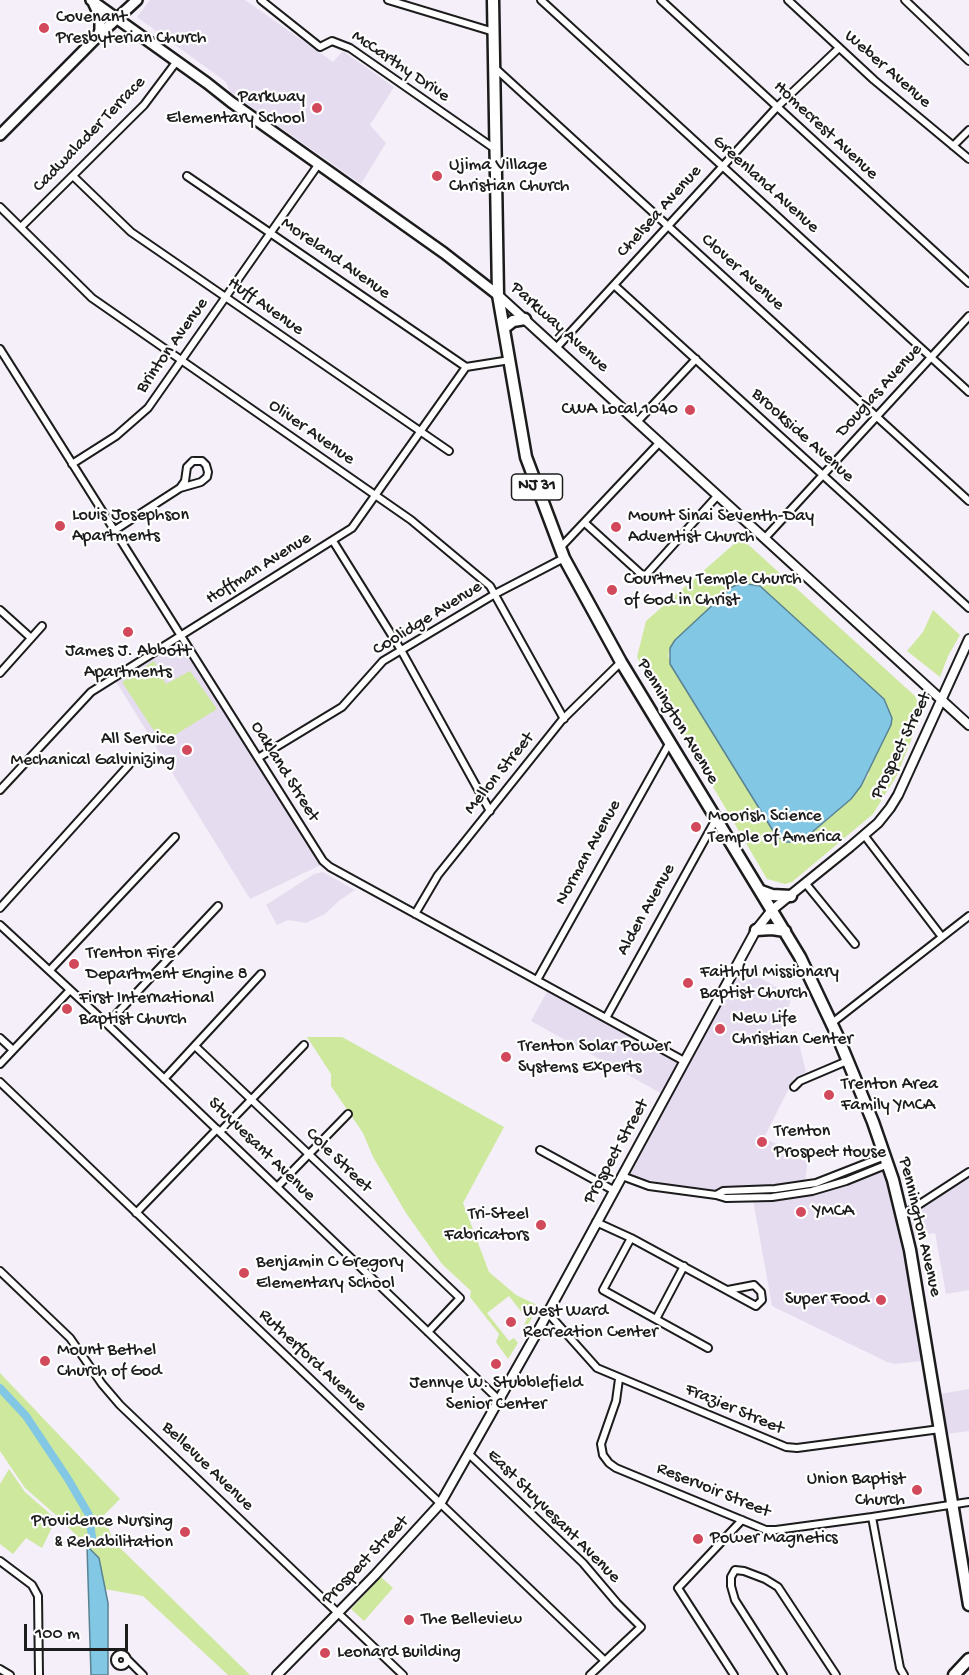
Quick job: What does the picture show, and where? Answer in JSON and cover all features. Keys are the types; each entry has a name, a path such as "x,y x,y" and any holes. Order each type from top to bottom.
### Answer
{"main road":[{"path":"91,0 100,17 101,25 98,36"},
{"name":"Parkway Avenue","path":"91,0 318,165 444,253 498,295"},
{"path":"0,135 137,0"},
{"name":"NJ 31","path":"493,0 498,295"},
{"name":"Pennington Avenue","path":"498,295 524,448 562,553 621,662 761,891 810,976 832,1023 887,1160 903,1215 919,1292 951,1506 969,1605"},
{"path":"504,328 513,321 525,319"},
{"path":"761,891 791,896"},
{"path":"756,930 785,931"},
{"path":"954,1675 969,1659"}],"street":[{"name":"McCarthy Drive","path":"261,0 320,47 332,41 350,48 495,149"},
{"path":"388,0 494,32"},
{"name":"Greenland Avenue","path":"541,0 969,392"},
{"name":"Homecrest Avenue","path":"661,0 969,283"},
{"name":"Weber Avenue","path":"788,0 839,48 969,159"},
{"path":"905,0 969,61"},
{"name":"Chelsea Avenue","path":"557,347 777,107 839,48"},
{"name":"Cadwalader Terrace","path":"21,227 144,105 177,61"},
{"name":"Clover Avenue","path":"494,67 969,501"},
{"path":"953,146 969,130"},
{"name":"Brinton Avenue","path":"72,464 116,436 148,408 318,165"},
{"name":"Huff Avenue","path":"73,176 131,232 449,451"},
{"name":"Moreland Avenue","path":"187,176 466,367"},
{"name":"Oliver Avenue","path":"0,207 92,298 423,529 489,586 564,718"},
{"name":"Brookside Avenue","path":"614,285 969,608"},
{"name":"Parkway Avenue","path":"498,295 969,724"},
{"name":"Douglas Avenue","path":"765,538 969,316"},
{"name":"Oakland Street","path":"0,349 323,861 330,867 684,1061"},
{"path":"638,422 696,359"},
{"path":"466,367 510,360"},
{"name":"Hoffman Avenue","path":"0,790 86,695 352,528 466,367"},
{"name":"Coolidge Avenue","path":"258,758 342,706 357,692 379,664 562,553 585,523 660,442"},
{"path":"115,530 180,488 204,480 208,472 206,465 199,461 190,464 187,467 185,481 180,488"},
{"path":"585,523 641,574 646,575 718,495"},
{"path":"333,541 401,650 490,811"},
{"path":"0,610 31,638"},
{"path":"0,673 42,626"},
{"name":"Prospect Street","path":"278,1675 440,1504 756,930 772,910 806,884 883,817 898,795 941,700 966,653 969,639"},
{"name":"Mellon Street","path":"416,914 438,875 564,718 621,662"},
{"name":"Norman Avenue","path":"537,980 670,742"},
{"path":"0,908 129,765"},
{"name":"Alden Avenue","path":"606,1018 716,818"},
{"path":"864,835 942,937"},
{"path":"50,970 175,837"},
{"path":"806,884 855,944"},
{"path":"106,1024 218,906"},
{"path":"832,1023 969,916"},
{"name":"Stuyvesant Avenue","path":"0,925 277,1186 499,1400"},
{"path":"164,1079 261,974"},
{"path":"0,1064 70,990"},
{"path":"0,1038 13,1050"},
{"path":"136,1213 252,1100 304,1045"},
{"name":"Cole Street","path":"195,1046 460,1298 428,1332"},
{"path":"794,1087 801,1080 847,1061"},
{"name":"Rutherford Avenue","path":"0,1082 604,1660"},
{"path":"277,1186 348,1114"},
{"path":"540,1150 613,1191"},
{"path":"622,1176 649,1186 716,1195 723,1191 775,1189 816,1183 887,1160"},
{"path":"903,1215 969,1172"},
{"path":"596,1222 631,1238 756,1306 762,1300 762,1292 754,1285 728,1290"},
{"path":"631,1238 603,1290 708,1348"},
{"path":"656,1319 684,1266"},
{"name":"Bellevue Avenue","path":"0,1271 70,1338 102,1384 120,1405 403,1675"},
{"name":"Frazier Street","path":"547,1312 597,1368 786,1447 797,1448 940,1428"},
{"name":"Reservoir Street","path":"619,1379 616,1401 601,1443 603,1455 609,1463 616,1468 770,1531 969,1502"},
{"name":"East Stuyvesant Avenue","path":"469,1454 583,1563 617,1604 641,1627 604,1660"},
{"path":"872,1517 900,1668 904,1675"},
{"path":"734,1675 678,1588 742,1520"},
{"path":"0,1561 35,1590 38,1606 39,1675"},
{"path":"782,1675 735,1600 731,1586 731,1577 735,1570 765,1579 777,1587 836,1675"},
{"path":"127,1659 143,1675"},
{"path":"590,1675 604,1660"},
{"path":"0,1669 10,1675"}],"shaded area":[{"name":"Parkway Elementary School","path":"150,0 245,0 333,62 343,51 394,87 370,125 386,143 361,184 230,92 226,82 137,17"},
{"path":"182,634 327,862 250,899 112,675"},
{"path":"323,872 355,890 325,914 306,923 288,920 277,925 266,905 314,874"},
{"path":"737,965 792,996 779,1037 796,1031 806,1072 794,1078 764,1138 808,1159 804,1190 717,1190 668,1185 631,1175 634,1151 664,1095 531,1021 550,986 685,1061"},
{"path":"885,1169 908,1272 923,1361 895,1364 887,1362 772,1306 753,1200 780,1199 824,1191"},
{"path":"969,1176 969,1290 946,1294 935,1233 913,1237 909,1219 910,1214"},
{"path":"969,1389 969,1431 947,1434 940,1394"}],"green space":[{"path":"741,538 915,696 922,713 897,775 873,814 792,882 785,884 767,879 637,657 646,621","holes":["760,586 765,591 869,774 851,799 792,843 779,838 668,656 675,640"]},
{"path":"933,610 960,635 948,656 940,677 907,651 923,632"},
{"path":"154,661 166,684 190,671 217,709 162,743 122,682"},
{"path":"307,1037 342,1037 504,1127 463,1203 489,1272 516,1295 539,1306 527,1326 524,1325 527,1319 509,1296 487,1313 509,1341 514,1338 518,1343 508,1359 496,1342 499,1334 470,1297 471,1291 442,1264 406,1213 373,1157 363,1133 331,1086 331,1074"},
{"path":"0,1373 120,1499 103,1516 114,1542 250,1675 228,1675 143,1596 105,1589 99,1558 25,1488 0,1451"},
{"path":"9,1469 25,1492 56,1519 42,1548 26,1538 13,1554 0,1544 0,1484"},
{"path":"381,1577 393,1588 364,1621 351,1609"}],"water":[{"path":"741,583 760,586 884,699 892,718 891,725 861,786 851,799 798,842 785,842 775,834 670,664 670,648 675,640 732,587"},
{"path":"87,1546 99,1558 108,1603 108,1675 91,1675"}],"waterway":[{"path":"0,1388 26,1416 68,1479 89,1515 92,1537"}],"place":[{"name":"Covenant Presbyterian Church","path":"44,28"},
{"name":"Parkway Elementary School","path":"317,108"},
{"name":"Ujima Village Christian Church","path":"437,176"},
{"name":"CWA Local 1040","path":"690,410"},
{"name":"Louis Josephson Apartments","path":"60,526"},
{"name":"Mount Sinai Seventh-Day Adventist Church","path":"616,527"},
{"name":"Courtney Temple Church of God in Christ","path":"612,590"},
{"name":"James J. Abbott Apartments","path":"128,632"},
{"name":"All Service Mechanical Galvinizing","path":"187,750"},
{"name":"Moorish Science Temple of America","path":"696,827"},
{"name":"Trenton Fire Department Engine 8","path":"74,964"},
{"name":"Faithful Missionary Baptist Church","path":"688,983"},
{"name":"First International Baptist Church","path":"67,1009"},
{"name":"New Life Christian Center","path":"720,1029"},
{"name":"Trenton Solar Power Systems Experts","path":"506,1057"},
{"name":"Trenton Area Family YMCA","path":"829,1095"},
{"name":"Trenton Prospect House","path":"762,1142"},
{"name":"YMCA","path":"801,1212"},
{"name":"Tri-Steel Fabricators","path":"541,1225"},
{"name":"Benjamin C Gregory Elementary School","path":"244,1273"},
{"name":"Super Food","path":"881,1300"},
{"name":"West Ward Recreation Center","path":"511,1322"},
{"name":"Mount Bethel Church of God","path":"45,1361"},
{"name":"Jennye W. Stubblefield Senior Center","path":"496,1364"},
{"name":"Union Baptist Church","path":"917,1490"},
{"name":"Providence Nursing & Rehabilitation","path":"185,1532"},
{"name":"Power Magnetics","path":"698,1539"},
{"name":"The Belleview","path":"409,1620"},
{"name":"Leonard Building","path":"325,1653"}]}
